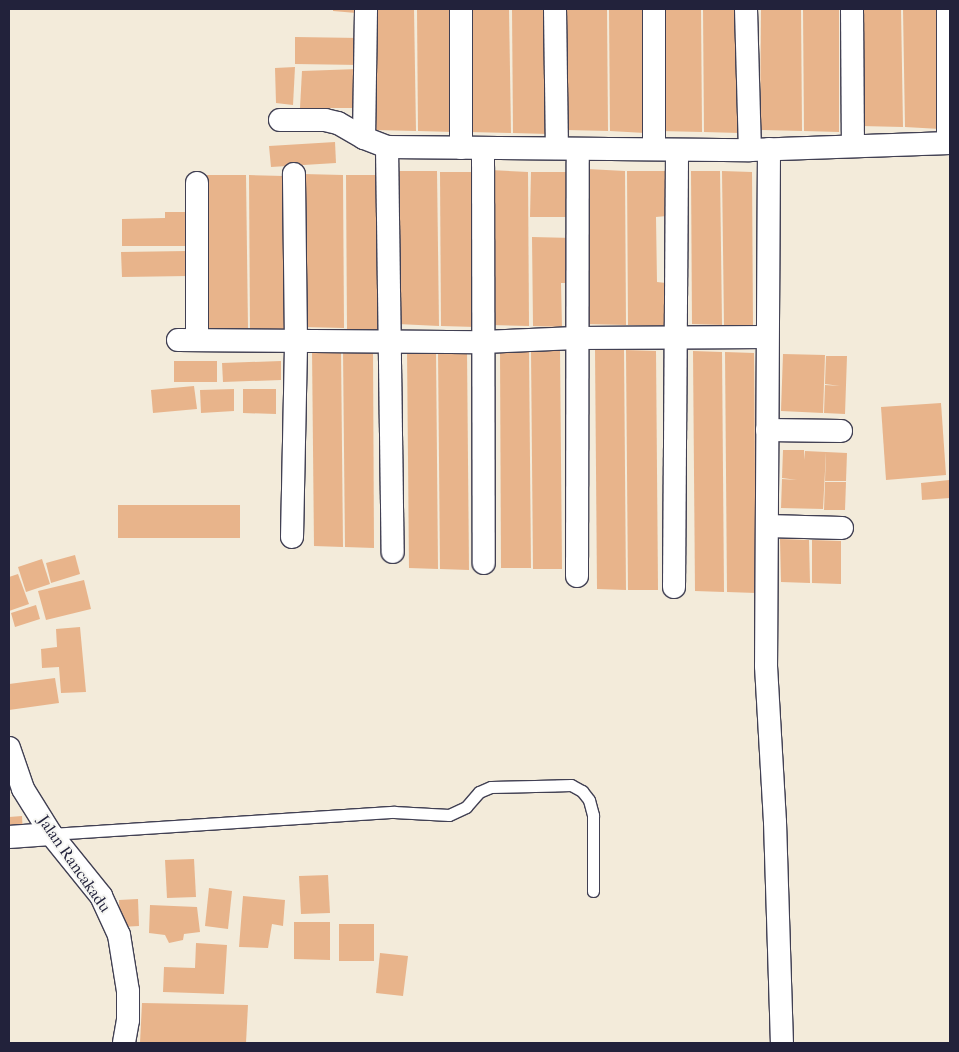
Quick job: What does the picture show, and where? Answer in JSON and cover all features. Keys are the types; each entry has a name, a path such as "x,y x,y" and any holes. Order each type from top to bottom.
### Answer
{"street":[{"path":"364,138 366,9"},
{"path":"461,9 472,148 483,342 484,564"},
{"path":"555,9 567,149 576,338 577,576"},
{"path":"654,9 654,149"},
{"path":"746,9 760,150 767,337 766,666 775,822 782,1043"},
{"path":"852,9 853,146"},
{"path":"280,120 325,120 344,126 364,138 387,147 760,150 949,143 948,9"},
{"path":"387,147 393,552"},
{"path":"674,587 678,337 677,150"},
{"path":"292,537 296,343 294,174"},
{"path":"197,183 187,340 296,343 390,340 483,342 576,338 767,337"},
{"path":"767,430 841,431"},
{"path":"767,526 842,528"},
{"name":"Jalan Rancakadu","path":"9,748 16,789 101,896 119,934 128,991 128,1020 124,1043"},
{"path":"9,838 52,834"}],"lane":[{"path":"52,834 394,812 449,814 466,807 479,792 491,787 571,785 582,791 589,800 593,815 593,891"}],"building":[{"path":"333,9 357,9 356,13 333,11"},
{"path":"375,9 414,9 416,131 374,130"},
{"path":"417,9 453,9 453,132 418,131"},
{"path":"470,9 509,9 511,133 469,132"},
{"path":"512,9 548,9 548,134 513,133"},
{"path":"567,9 607,9 608,131 566,130"},
{"path":"609,9 645,9 645,133 610,131"},
{"path":"661,9 701,9 702,132 660,131"},
{"path":"703,9 739,9 739,133 704,132"},
{"path":"761,9 801,9 802,131 760,130"},
{"path":"803,9 839,9 839,132 804,131"},
{"path":"861,9 901,9 903,127 861,126"},
{"path":"903,9 939,9 940,129 905,127"},
{"path":"295,37 360,38 360,65 295,64"},
{"path":"295,67 293,105 276,103 275,68"},
{"path":"358,69 357,108 300,108 302,71"},
{"path":"335,142 336,163 271,167 269,146"},
{"path":"587,169 625,171 626,325 587,324"},
{"path":"490,170 528,172 529,326 490,325"},
{"path":"397,171 437,171 439,326 398,324"},
{"path":"627,171 667,171 667,216 656,217 657,282 666,283 665,326 628,325"},
{"path":"691,171 720,171 722,325 692,324"},
{"path":"722,171 752,172 753,326 724,325"},
{"path":"440,172 475,172 476,327 441,326"},
{"path":"531,172 571,172 570,217 530,217"},
{"path":"303,174 343,175 344,328 303,327"},
{"path":"207,175 246,175 248,329 206,328"},
{"path":"249,175 284,176 285,331 250,330"},
{"path":"346,175 381,175 382,330 347,329"},
{"path":"165,212 189,212 189,246 122,246 122,219 165,218"},
{"path":"532,237 573,238 572,283 561,283 562,327 533,326"},
{"path":"187,251 188,276 122,277 121,252"},
{"path":"312,349 341,350 343,547 314,546"},
{"path":"407,349 436,350 438,569 409,568"},
{"path":"500,349 529,350 531,568 501,568"},
{"path":"595,349 624,350 626,590 597,589"},
{"path":"343,350 373,350 374,548 345,547"},
{"path":"438,350 467,351 469,570 440,569"},
{"path":"531,350 560,350 562,569 533,569"},
{"path":"626,350 656,351 658,590 628,590"},
{"path":"693,351 722,352 724,592 695,591"},
{"path":"725,352 754,353 756,593 727,592"},
{"path":"783,354 825,355 823,413 781,411"},
{"path":"826,356 847,356 845,414 824,413 825,385 840,386 825,384"},
{"path":"174,361 217,361 217,382 174,382"},
{"path":"281,361 281,380 223,382 222,363"},
{"path":"194,386 197,409 153,413 151,390"},
{"path":"234,389 234,411 201,413 200,390"},
{"path":"243,389 276,389 276,414 243,413"},
{"path":"941,403 946,475 886,480 881,407"},
{"path":"783,450 804,450 804,460 805,451 826,452 823,509 781,508 782,479 797,480 782,478"},
{"path":"826,452 847,453 846,481 825,481"},
{"path":"949,480 950,498 922,500 921,483"},
{"path":"825,482 846,482 845,510 824,510"},
{"path":"118,505 240,505 240,538 118,538"},
{"path":"780,539 809,540 810,583 781,582"},
{"path":"812,540 841,541 841,584 812,583"},
{"path":"75,555 80,574 51,583 46,563"},
{"path":"42,559 50,584 26,592 18,567"},
{"path":"18,574 29,604 9,611 9,577"},
{"path":"84,580 91,609 46,620 38,591"},
{"path":"36,605 40,619 15,627 11,613"},
{"path":"80,627 86,692 61,693 59,667 42,668 41,649 57,647 56,629"},
{"path":"55,678 59,703 9,710 9,684"},
{"path":"22,816 23,835 9,835 9,817"},
{"path":"194,859 196,897 167,898 165,860"},
{"path":"328,875 330,913 301,914 299,876"},
{"path":"209,888 232,891 228,929 205,926"},
{"path":"243,896 285,900 283,926 272,924 268,948 239,947"},
{"path":"138,899 139,926 120,927 119,900"},
{"path":"150,905 197,907 200,932 184,934 183,940 169,943 165,935 149,933"},
{"path":"294,922 330,922 330,960 294,959"},
{"path":"339,924 374,924 374,961 339,961"},
{"path":"196,943 227,945 224,994 163,992 164,967 195,968"},
{"path":"380,953 408,956 403,996 376,993"},
{"path":"142,1003 248,1005 246,1043 140,1043"}]}
